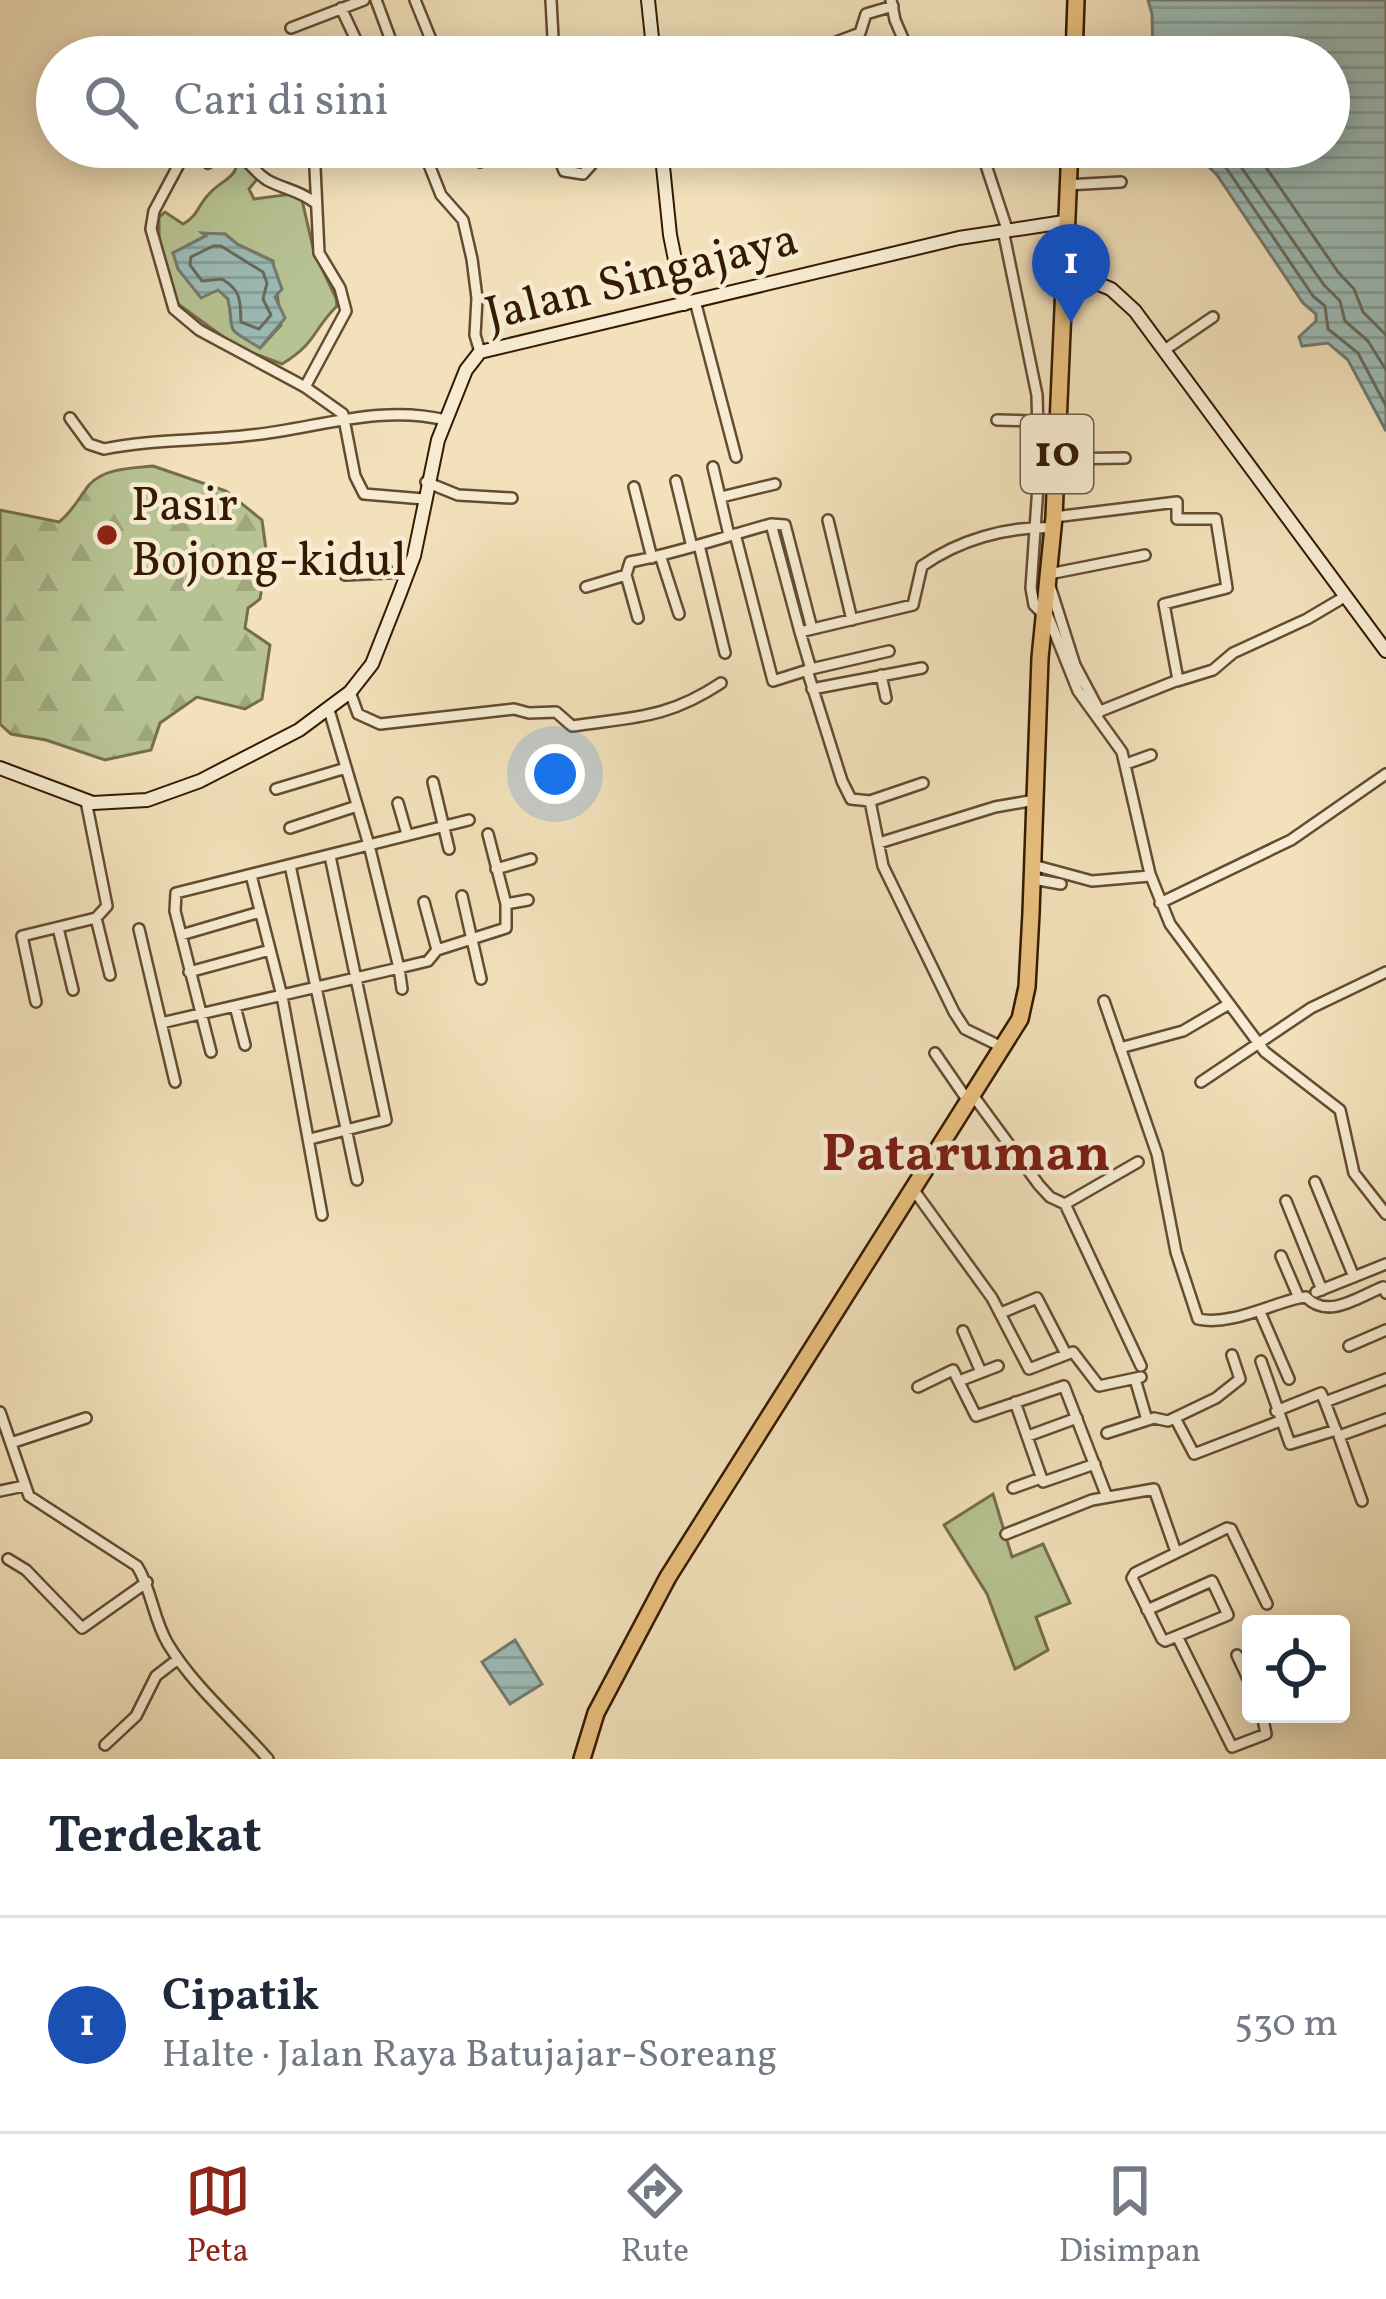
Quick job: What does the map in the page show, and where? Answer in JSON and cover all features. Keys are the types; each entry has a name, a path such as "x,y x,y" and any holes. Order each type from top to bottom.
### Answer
{"highway":[{"path":"1075,36 1076,0"},
{"name":"10","path":"581,1759 596,1713 668,1577 1020,1018 1027,987 1048,580 1046,526 1057,459 1068,168"}],"street":[{"path":"291,28 364,0"},
{"path":"376,0 389,36"},
{"path":"415,0 430,36"},
{"path":"551,0 553,36"},
{"path":"648,0 652,36"},
{"path":"852,36 860,33 866,14 889,5 902,36"},
{"path":"341,8 354,36"},
{"path":"176,168 154,211 151,229 174,309 181,318 305,387 344,417 360,490 368,496 424,500"},
{"path":"256,168 268,180 298,190 314,202"},
{"path":"305,387 346,311 340,288 319,254 314,168"},
{"path":"430,168 441,195 463,220 477,298 475,335 480,352"},
{"path":"663,168 670,235 736,457"},
{"path":"986,168 1005,230 1037,395 1046,526 1031,597 1044,608 1068,673 1099,712"},
{"path":"1066,185 1120,182"},
{"name":"Jalan Singajaya","path":"0,768 86,801 116,804 178,790 257,752 329,710 350,692 372,664 408,572 446,420 466,370 480,352 1005,230 1064,222"},
{"path":"1066,271 1120,296 1166,349 1386,651"},
{"path":"1166,349 1213,316"},
{"path":"70,418 89,444 104,449 261,434 344,417 401,414 446,420"},
{"path":"997,420 1037,421"},
{"path":"1057,459 1125,458"},
{"path":"713,466 772,681 889,651"},
{"path":"676,481 725,653"},
{"path":"427,482 458,495 512,498"},
{"path":"721,497 775,484"},
{"path":"634,487 679,614"},
{"path":"800,632 913,605 922,566 957,544 1177,502 1177,519 1216,519 1227,588 1164,604 1177,682"},
{"path":"828,520 852,620"},
{"path":"771,524 812,689 851,799 870,801 923,783"},
{"path":"638,619 626,575 630,562 771,524 785,525 812,629"},
{"path":"1145,555 1048,580 1076,664 1126,764 1150,876 1183,944 1258,1043 1290,1074 1338,1107 1354,1173 1386,1214"},
{"path":"345,575 408,572"},
{"path":"586,586 626,575"},
{"path":"1099,712 1214,670 1233,653 1346,596"},
{"path":"812,689 922,668"},
{"path":"881,675 886,698"},
{"path":"350,692 358,714 380,724 500,709 556,712 572,726 646,719 722,682"},
{"path":"329,710 369,844 403,988"},
{"path":"1126,764 1151,754"},
{"path":"276,789 346,768"},
{"path":"1160,903 1291,840 1386,774"},
{"path":"433,782 449,849"},
{"path":"879,844 995,807 1035,800"},
{"path":"36,1003 22,936 95,918 107,906 86,801"},
{"path":"870,801 883,866 954,1012 969,1032 1004,1048"},
{"path":"398,802 407,835"},
{"path":"290,828 357,806"},
{"path":"211,1052 173,900 176,893 469,820"},
{"path":"161,1023 428,961 437,950 506,928 506,904 488,834"},
{"path":"330,856 386,1120"},
{"path":"496,868 531,859"},
{"path":"290,865 357,1180"},
{"path":"1033,872 1092,881 1150,876"},
{"path":"1033,872 1061,884"},
{"path":"250,875 282,996 322,1215"},
{"path":"462,896 481,979"},
{"path":"506,904 528,900"},
{"path":"424,902 437,950"},
{"path":"181,935 260,912"},
{"path":"95,918 110,975"},
{"path":"58,928 73,990"},
{"path":"139,929 175,1082"},
{"path":"189,972 270,950"},
{"path":"1201,1082 1312,1008 1386,972"},
{"path":"1104,1001 1157,1154 1176,1252 1198,1319 1207,1322 1261,1312 1386,1264"},
{"path":"1120,1048 1184,1031 1229,1004"},
{"path":"235,1006 245,1045"},
{"path":"935,1053 1049,1197 1065,1204 1139,1374 1148,1420"},
{"path":"310,1139 403,1117"},
{"path":"1065,1204 1138,1162"},
{"path":"1315,1182 1354,1277"},
{"path":"914,1189 1001,1312 1029,1369"},
{"path":"1286,1201 1322,1290"},
{"path":"1282,1256 1303,1297 1315,1306 1326,1309 1385,1289"},
{"path":"1001,1312 1037,1298 1066,1354"},
{"path":"1261,1312 1289,1379"},
{"path":"1348,1346 1386,1330"},
{"path":"963,1331 981,1372"},
{"path":"1034,1396 1026,1376 1029,1369 1073,1352 1099,1386 1139,1374"},
{"path":"1107,1433 1148,1420 1175,1418 1216,1398 1240,1379 1232,1355"},
{"path":"1261,1361 1291,1444 1386,1418"},
{"path":"959,1382 998,1366"},
{"path":"918,1388 952,1370 973,1414 1064,1386 1107,1497"},
{"path":"1324,1402 1386,1379"},
{"path":"1175,1418 1194,1454 1321,1393 1361,1502"},
{"path":"1015,1402 1046,1483 1095,1464"},
{"path":"0,1412 31,1498 134,1564 147,1582 156,1621 178,1659 268,1759"},
{"path":"0,1461 12,1449 86,1418"},
{"path":"1028,1436 1076,1418"},
{"path":"1013,1488 1041,1478"},
{"path":"0,1491 24,1486"},
{"path":"1006,1534 1107,1497 1157,1491 1176,1552"},
{"path":"1148,1610 1212,1581 1228,1615 1168,1641 1162,1639 1148,1610 1133,1575 1229,1528 1267,1604"},
{"path":"8,1558 26,1570 80,1628 147,1582"},
{"path":"1177,1636 1232,1748 1266,1734 1264,1723"},
{"path":"1237,1655 1242,1666"},
{"path":"104,1745 136,1716 161,1670 178,1659"}],"green space":[{"path":"236,168 247,168 258,178 249,189 254,199 292,194 302,200 314,252 336,298 337,306 308,342 282,364 237,347 174,301 159,217 165,212 183,224","holes":["225,234 273,261 281,325 261,347 232,328 228,299 219,290 207,293 173,253 207,235"]},
{"path":"153,466 226,491 262,520 267,557 260,599 248,608 245,628 270,645 262,699 245,709 197,697 160,723 151,750 105,760 11,734 0,724 0,510 59,522 95,479"},
{"path":"993,1494 1012,1557 1043,1544 1070,1603 1036,1617 1048,1650 1015,1669 987,1594 944,1525"}],"water":[{"path":"1148,0 1386,0 1386,431 1348,360 1328,343 1302,346 1299,337 1316,321 1316,314 1303,303 1210,168 1350,168 1350,36 1153,36"},
{"path":"202,233 225,234 272,261 282,289 275,297 285,318 260,348 232,328 228,299 218,290 201,298 178,269 173,253 206,236"},
{"path":"515,1640 542,1684 510,1704 482,1662"}],"place":[{"name":"Cipatik","path":"1071,323"},
{"name":"Pasir Bojong-kidul","path":"107,535"}],"district":[{"name":"Pataruman","path":"966,1156"}]}
